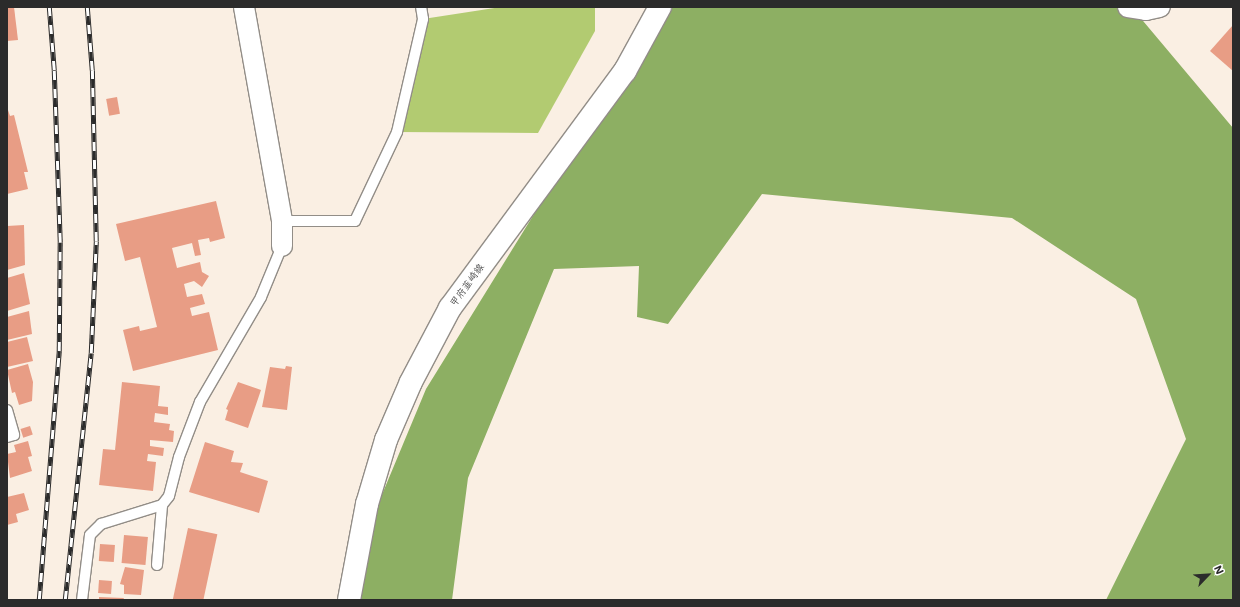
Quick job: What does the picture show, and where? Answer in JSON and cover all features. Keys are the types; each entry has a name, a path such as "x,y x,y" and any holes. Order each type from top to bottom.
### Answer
{"main road":[{"name":"甲府韮崎線","path":"349,600 367,504 386,440 411,382 450,308 625,71 660,7"}],"street":[{"path":"244,7 282,220 282,246"},
{"path":"1128,7 1146,10 1160,7"}],"lane":[{"path":"282,220 355,221 397,132 423,19 421,7"},
{"path":"157,565 162,505 169,496 180,457 200,402 261,296 282,246"},
{"path":"7,410 14,435 7,437"},
{"path":"82,600 90,535 101,524 162,505"}],"green space":[{"path":"501,7 595,7 595,31 538,133 397,132 423,19"},
{"path":"668,7 1128,7 1133,9 1233,128 1233,600 1106,600 1186,439 1136,299 1012,218 762,194 668,324 637,317 639,266 554,269 468,478 452,600 361,600 376,509 426,389 557,177"}],"building":[{"path":"7,7 14,7 18,40 7,41"},
{"path":"1233,25 1233,71 1210,51"},
{"path":"117,97 120,114 109,116 106,99"},
{"path":"7,107 10,116 14,115 28,172 24,172 28,189 7,194"},
{"path":"216,201 225,238 210,242 209,238 198,240 201,255 195,256 192,243 172,248 177,268 200,262 202,272 209,276 202,287 194,281 184,284 187,297 202,294 205,304 190,308 192,316 209,312 218,350 133,371 123,330 139,326 140,331 157,327 140,257 125,261 116,224"},
{"path":"24,225 25,265 7,270 7,226"},
{"path":"24,273 30,304 7,311 7,278"},
{"path":"29,311 32,334 7,340 7,317"},
{"path":"27,337 33,361 7,367 7,342"},
{"path":"28,364 33,382 32,401 19,405 15,392 12,393 7,370"},
{"path":"286,366 292,367 287,410 262,407 270,367 285,369"},
{"path":"122,382 160,386 158,406 168,407 168,415 155,413 154,422 170,424 169,430 174,431 173,442 150,440 150,446 164,448 163,456 148,454 147,461 156,462 153,491 99,485 103,449 115,450"},
{"path":"238,382 261,390 248,428 225,420 228,410 226,409"},
{"path":"30,426 33,435 23,438 20,429"},
{"path":"28,441 32,456 28,457 32,471 10,478 7,454 16,452 14,445"},
{"path":"205,442 234,451 231,462 243,463 240,472 268,481 259,513 189,492"},
{"path":"24,493 29,510 16,514 18,522 7,525 7,497"},
{"path":"188,528 217,534 203,600 173,600"},
{"path":"124,535 148,537 145,565 122,563"},
{"path":"100,544 115,545 114,562 99,561"},
{"path":"125,567 144,570 141,595 124,594 124,585 120,584"},
{"path":"99,580 112,581 111,594 98,593"},
{"path":"99,597 124,598 123,600 99,600"}],"railway":[{"path":"39,600 59,351 60,242 54,70 49,7"},
{"path":"65,600 91,353 96,241 92,70 87,7"}]}
